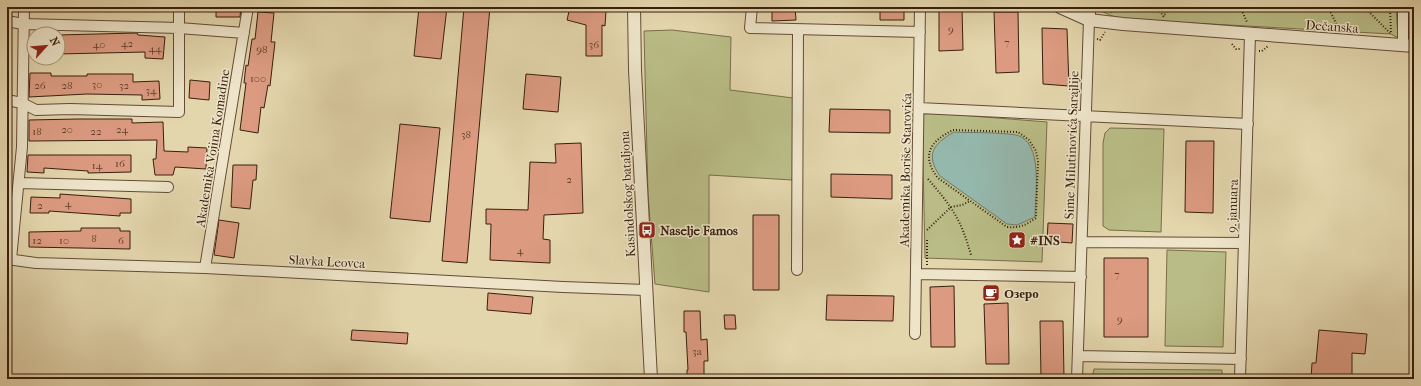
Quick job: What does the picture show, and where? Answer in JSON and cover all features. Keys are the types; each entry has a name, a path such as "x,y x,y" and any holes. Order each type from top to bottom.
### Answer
{"street":[{"path":"9,259 22,147 24,7"},
{"path":"7,100 22,103 36,110 70,109 179,112 179,7"},
{"name":"Akademika Vojina Komadine","path":"205,268 248,7"},
{"name":"Kasindolskog bataljona","path":"634,7 635,78 651,379"},
{"path":"752,7 750,28 920,32"},
{"name":"Akademika Boriše Starovića","path":"915,334 920,7"},
{"name":"Dečanska","path":"1060,7 1089,20 1252,27 1408,46"},
{"name":"Sime Milutinovića Sarajlije","path":"1078,379 1089,7"},
{"path":"1403,7 1408,46"},
{"path":"7,21 23,24 179,28 244,33"},
{"name":"9. januara","path":"1240,379 1252,27"},
{"path":"797,270 798,30"},
{"path":"919,108 1248,124"},
{"path":"19,183 168,187"},
{"path":"1082,242 1244,243"},
{"name":"Slavka Leovca","path":"9,259 36,262 205,268 646,290"},
{"path":"916,274 1081,277"},
{"path":"1078,356 1241,360"}],"path":[{"path":"1155,7 1164,16 1170,7"},
{"path":"1240,7 1246,22 1252,27"},
{"path":"1328,7 1339,29"},
{"path":"1357,7 1368,11 1392,34"},
{"path":"1390,7 1392,34"},
{"path":"1331,28 1347,30"},
{"path":"1384,33 1392,34"},
{"path":"953,130 1018,132 1029,140 1036,150 1038,162 1036,218 1017,228 1007,227 970,201 938,178 932,171 929,159 931,149 939,137 953,130"},
{"path":"928,146 931,149"},
{"path":"928,179 951,207 960,221 971,256"},
{"path":"928,230 951,207 962,205 970,201"}],"green space":[{"path":"1098,7 1396,7 1398,38 1391,34 1120,19 1098,10"},
{"path":"672,30 731,37 730,90 801,99 792,180 709,175 709,292 655,284 648,195 644,31"},
{"path":"922,112 1047,122 1042,262 925,258"},
{"path":"1110,128 1164,129 1161,232 1109,230 1103,226 1103,143 1105,133"},
{"path":"1167,250 1226,252 1223,347 1165,346"},
{"path":"1094,369 1222,370 1222,379 1092,379"}],"water":[{"path":"954,132 1008,134 1016,135 1025,139 1031,147 1036,170 1035,217 1017,225 1007,224 940,176 935,169 932,156 936,146"}],"building":[{"path":"216,7 241,7 240,17 216,17"},
{"path":"419,7 447,7 441,59 414,56"},
{"path":"464,7 490,7 467,263 442,261"},
{"path":"570,7 606,11 605,26 602,25 602,56 586,56 586,25 567,20"},
{"path":"772,7 795,7 796,20 772,21"},
{"path":"880,7 904,7 904,20 880,20"},
{"path":"939,7 962,7 963,50 939,51"},
{"path":"258,12 274,13 271,42 275,42 270,86 268,85 264,108 261,107 258,133 240,130 246,83 244,83 246,65 248,66 252,39 255,39"},
{"path":"994,12 1018,12 1019,72 996,73"},
{"path":"1042,28 1067,29 1069,86 1043,84"},
{"path":"137,33 138,35 165,37 163,59 145,58 145,52 66,54 66,35"},
{"path":"30,73 51,73 51,76 133,74 133,82 159,81 160,99 142,100 142,95 87,94 29,97"},
{"path":"526,74 561,77 558,112 523,109"},
{"path":"190,80 210,82 209,100 189,98"},
{"path":"830,109 890,110 890,133 829,132"},
{"path":"132,119 132,123 163,122 164,151 188,152 188,147 207,148 206,169 175,167 173,175 155,175 153,159 156,159 157,140 29,141 29,120"},
{"path":"400,124 440,128 430,222 390,218"},
{"path":"1186,141 1214,141 1213,213 1185,212"},
{"path":"581,143 583,213 544,215 543,239 550,240 550,263 490,260 491,224 486,224 486,209 528,210 530,162 556,163 555,144"},
{"path":"28,155 131,155 131,172 88,173 88,171 44,168 44,173 27,172"},
{"path":"233,165 257,165 256,180 253,180 250,209 231,207"},
{"path":"831,174 892,175 892,199 831,197"},
{"path":"60,194 131,199 131,213 120,213 120,216 49,211 49,213 30,213 31,197 60,198"},
{"path":"753,215 779,215 779,290 753,290"},
{"path":"219,220 239,223 234,258 214,255"},
{"path":"1048,223 1073,224 1072,243 1047,241"},
{"path":"81,228 120,228 120,231 130,231 130,249 29,247 29,232 81,231"},
{"path":"1104,258 1148,258 1148,337 1104,337"},
{"path":"954,286 955,347 931,347 930,287"},
{"path":"488,293 533,297 531,314 487,310"},
{"path":"827,295 894,296 893,321 826,320"},
{"path":"1008,303 1009,364 986,364 984,304"},
{"path":"684,311 700,311 701,340 707,339 708,361 704,361 704,379 687,379 688,370 686,332 684,332"},
{"path":"724,315 735,315 736,329 725,329"},
{"path":"1040,321 1063,321 1064,379 1041,379"},
{"path":"352,330 408,333 407,344 351,340"},
{"path":"1319,330 1367,334 1365,354 1352,353 1352,379 1311,379 1312,363 1316,363"}],"place":[{"name":"Naselje Famos","path":"647,230"},
{"name":"#INS","path":"1017,240"},
{"name":"Озеро","path":"991,293"}]}
